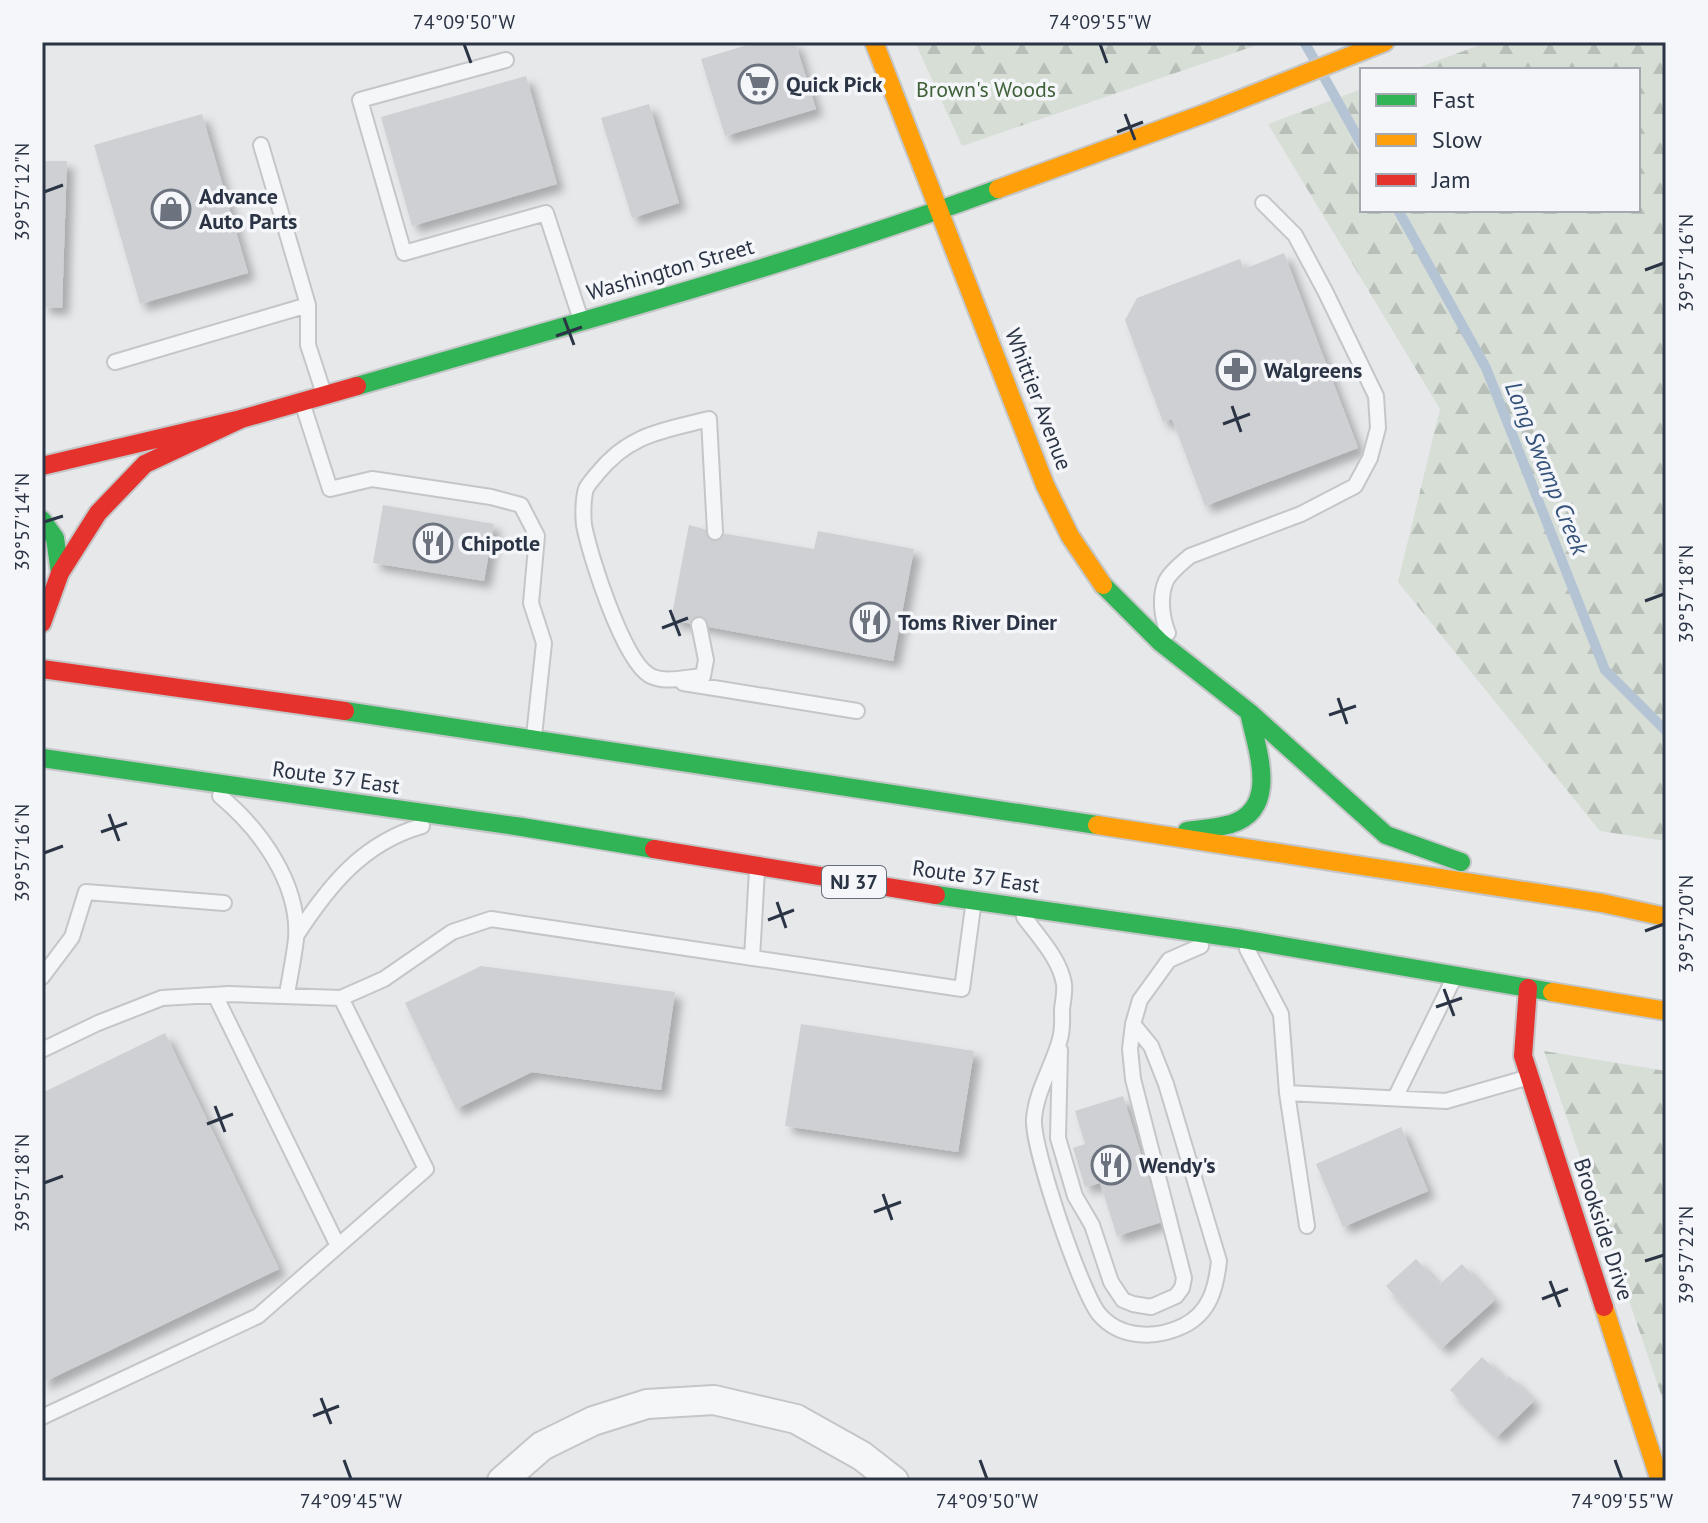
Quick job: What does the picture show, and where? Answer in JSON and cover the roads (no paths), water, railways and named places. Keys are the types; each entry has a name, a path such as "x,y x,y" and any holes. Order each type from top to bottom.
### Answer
{"main road":[{"name":"Whittier Avenue","path":"874,42 942,210 1052,504 1085,562 1129,612 1249,712 1386,835 1436,854 1602,903"},
{"name":"Washington Street","path":"42,623 60,573 98,513 145,464 241,419 691,290 942,210 1206,113 1380,44"},
{"path":"42,466 241,419"},
{"path":"42,520 55,538 60,573"},
{"path":"42,669 534,739 1602,903 1666,917"},
{"path":"1160,836 1234,823 1255,807 1264,784 1249,712"},
{"name":"Route 37 East","path":"42,758 1242,939 1666,1011"},
{"name":"Brookside Drive","path":"1528,988 1523,1056 1659,1462"}],"street":[{"path":"502,1481 542,1446 593,1421 647,1404 714,1400 796,1419 862,1456 894,1481"}],"lane":[{"path":"506,60 360,100 364,114 404,253 546,213 581,321"},
{"path":"261,145 308,305 308,345 325,395"},
{"path":"1174,652 1161,615 1166,580 1190,556 1301,514 1355,486 1370,458 1378,428 1376,396 1325,291 1295,235 1263,203"},
{"path":"115,362 308,305"},
{"path":"302,402 330,489 372,479 491,497 521,505 537,536 531,603 544,643 534,739"},
{"path":"715,532 709,419 646,435 612,456 586,488 584,523 607,598 629,652 649,675 662,680 857,711"},
{"path":"662,680 703,676 706,660 699,625"},
{"path":"203,782 240,812 269,850 289,890 296,936 287,994"},
{"path":"296,936 323,894 359,858 409,830 452,818"},
{"path":"752,958 757,866"},
{"path":"42,977 72,937 86,892 224,903"},
{"path":"42,1050 98,1023 162,998 287,994 341,998 384,979 452,932 491,919 962,989 974,901"},
{"path":"1017,907 1052,956 1064,984 1058,1138 1075,1196 1092,1225 1111,1282 1123,1300 1151,1307 1176,1296 1182,1288 1184,1278 1133,1079 1130,1049 1140,1000 1169,960 1204,945 1242,939 1281,1014 1287,1093 1307,1226"},
{"path":"1395,1098 1455,976"},
{"path":"215,995 338,1246"},
{"path":"42,1417 258,1316 426,1169 341,998"},
{"path":"1061,1037 1036,1104 1033,1122 1059,1218 1098,1313 1126,1333 1169,1332 1188,1324 1204,1310 1215,1290 1219,1261 1166,1084 1151,1046 1133,1024"},
{"path":"1287,1093 1446,1101 1530,1077"}],"waterway":[{"name":"Long Swamp Creek","path":"1304,42 1314,59"},
{"name":"Long Swamp Creek","path":"1324,77 1360,141"},
{"name":"Long Swamp Creek","path":"1399,212 1486,368 1605,670 1666,731"}],"place":[{"name":"Quick Pick","path":"758,84"},
{"name":"Advance Auto Parts","path":"171,209"},
{"name":"Walgreens","path":"1236,370"},
{"name":"Chipotle","path":"433,543"},
{"name":"Toms River Diner","path":"870,622"},
{"name":"Wendy's","path":"1111,1165"}],"park label":[{"name":"Brown's Woods","path":"986,89"}]}
